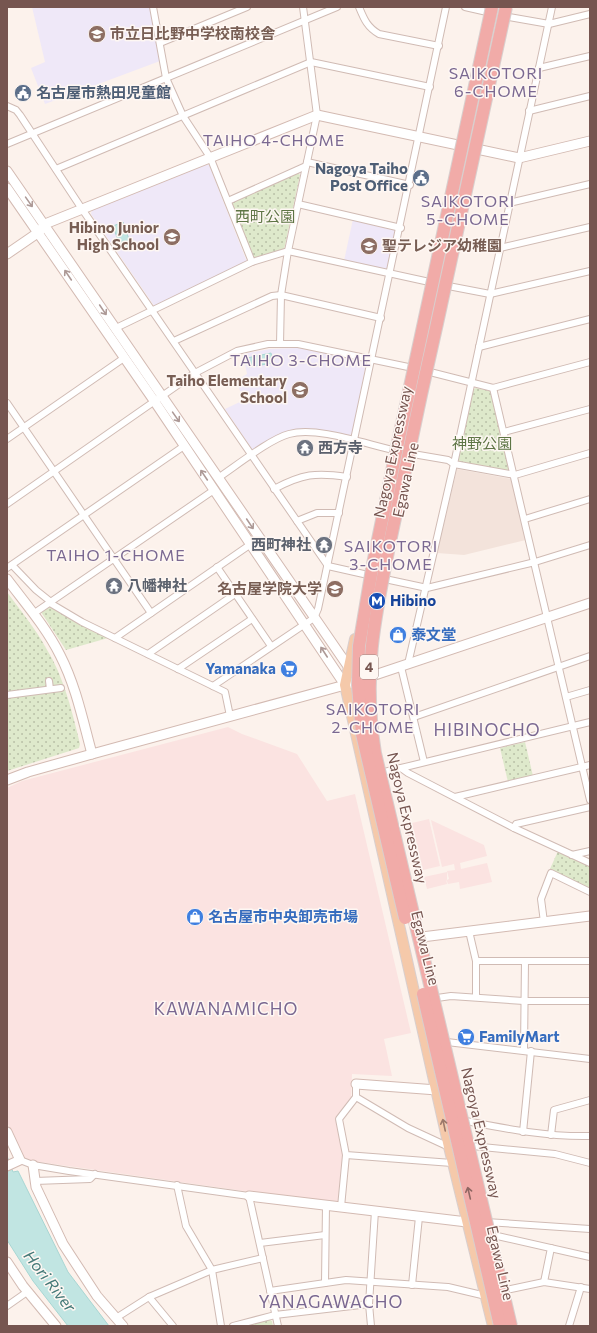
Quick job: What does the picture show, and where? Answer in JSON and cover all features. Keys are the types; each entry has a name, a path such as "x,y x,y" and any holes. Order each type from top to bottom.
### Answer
{"highway":[{"name":"Nagoya Expressway","path":"489,9 372,569 359,646 358,707 366,754 500,1326"},
{"name":"Nagoya Expressway","path":"507,10 419,406 376,610 369,665 369,706 375,753 511,1326"}],"main road":[{"name":"Egawa Line","path":"489,9 458,144 413,368 394,450 345,685 437,1090 448,1147 494,1326"},
{"name":"Egawa Line","path":"507,10 480,150 448,286 385,580 361,680 380,773 437,998 515,1326"}],"street":[{"path":"154,7 166,78 183,116 210,158 252,262"},
{"path":"160,42 247,7"},
{"path":"280,344 281,295 288,251 317,115 306,20 303,7"},
{"path":"7,144 337,7"},
{"path":"359,7 367,25 370,29 379,34 439,46"},
{"path":"213,686 314,618 318,609 391,274 446,7"},
{"path":"465,7 489,9"},
{"path":"424,762 404,665 427,588 552,7"},
{"path":"507,10 548,24 590,14"},
{"path":"539,68 590,56"},
{"path":"56,169 311,62 430,87"},
{"path":"529,111 590,96"},
{"path":"7,106 19,113 82,210 174,341 251,456 328,566 368,574"},
{"path":"7,254 39,232 45,224 317,115 519,158 590,141"},
{"path":"228,201 307,164 410,184"},
{"path":"7,171 116,328 184,446 345,685"},
{"path":"509,203 590,184"},
{"path":"7,188 39,232 124,358 158,399 218,478 349,670 361,680"},
{"path":"298,204 400,228"},
{"path":"500,248 590,227"},
{"path":"116,328 252,262 288,251 490,294 590,271"},
{"path":"174,341 266,297 281,295 381,318"},
{"path":"479,347 590,319"},
{"path":"7,504 195,373 237,351 260,346 280,344 313,346 413,368"},
{"path":"7,439 124,358"},
{"path":"430,372 471,384 493,388 590,362"},
{"path":"493,388 515,475 590,800"},
{"path":"7,403 151,613"},
{"path":"504,432 590,409"},
{"path":"218,478 282,437 295,433 310,432 355,440 394,450 448,460 454,464 515,475 590,453"},
{"path":"184,446 9,567 50,602 82,622 225,692 230,716"},
{"path":"274,488 295,477 308,474 325,473 347,477"},
{"path":"33,614 214,490"},
{"path":"525,519 590,499"},
{"path":"297,521 317,513 339,513"},
{"path":"115,638 251,544"},
{"path":"385,580 427,588 535,562 590,545"},
{"path":"217,567 271,646"},
{"path":"7,579 48,635 67,671 92,754"},
{"path":"148,654 235,594"},
{"path":"7,780 28,772 92,754 345,685 547,618 590,602"},
{"path":"178,669 252,619"},
{"path":"414,717 590,656"},
{"path":"49,681 50,689"},
{"path":"7,695 61,688"},
{"path":"566,697 590,690"},
{"path":"380,773 590,722"},
{"path":"455,797 590,765"},
{"path":"401,768 514,828 590,863"},
{"path":"514,828 516,824 590,807"},
{"path":"572,855 590,851"},
{"path":"544,922 541,899 551,872 590,892"},
{"path":"422,937 590,916"},
{"path":"469,931 476,961 476,997"},
{"path":"476,961 590,961"},
{"path":"524,1050 525,961"},
{"path":"437,998 451,996 524,1001 590,1001"},
{"path":"447,1042 590,1059"},
{"path":"523,1132 531,1051"},
{"path":"341,1207 346,1155 339,1119 356,1097 356,1084 437,1090"},
{"path":"356,1097 408,1128 448,1147"},
{"path":"551,1135 554,1110 590,1100"},
{"path":"466,1121 523,1132 551,1135 590,1136"},
{"path":"7,1132 19,1160"},
{"path":"472,1146 555,1154 590,1163"},
{"path":"346,1155 452,1163"},
{"path":"7,1166 19,1160 33,1165 249,1196 375,1212 467,1222 490,1222 590,1229"},
{"path":"33,1165 36,1187 63,1244 96,1296 123,1326"},
{"path":"35,1181 90,1178 96,1174"},
{"path":"177,1185 186,1226 212,1270 221,1326"},
{"path":"249,1196 278,1326"},
{"path":"325,1283 326,1206"},
{"path":"371,1326 369,1304 372,1283 375,1212"},
{"path":"412,1285 419,1217"},
{"path":"260,1243 325,1235"},
{"path":"493,1235 590,1258"},
{"path":"544,1282 551,1248"},
{"path":"116,1318 149,1297 212,1270 263,1258"},
{"path":"7,1262 27,1292 56,1326"},
{"path":"270,1292 346,1280 372,1283 448,1287 486,1296"},
{"path":"506,1290 544,1282 590,1289"},
{"path":"569,1326 581,1287"},
{"path":"7,1306 27,1292"},
{"path":"149,1297 173,1326"},
{"path":"233,1326 275,1315 369,1304"}],"shaded area":[{"name":"市立日比野中学校南校舎","path":"32,7 150,7 160,61 45,104 31,68 45,62"},
{"name":"Hibino Junior High School","path":"206,164 209,165 247,262 155,307 91,214 92,210"},
{"name":"聖テレジア幼稚園","path":"353,219 395,230 387,268 385,270 344,261"},
{"name":"Taiho Elementary School","path":"298,348 365,362 366,364 352,434 349,435 312,429 294,430 278,435 256,449 252,449 225,409 244,400 236,381 247,374 243,354 270,349"},
{"path":"457,469 512,479 526,540 464,555 437,553"},
{"name":"名古屋市中央卸売市場","path":"228,727 242,734 297,754 327,801 355,794 411,1033 384,1039 392,1076 352,1074 351,1098 335,1118 344,1153 339,1202 336,1204 25,1160 7,1122 7,788 22,781"},
{"path":"429,819 440,866 423,870 412,823"},
{"path":"431,820 484,845 487,856 460,863 461,869 487,863 492,882 460,889 459,882 448,884 446,879 447,884 427,889 424,877 447,872 447,880 449,879 447,871 455,870 454,864 442,867"},
{"path":"410,824 421,870 416,872 405,825"}],"green space":[{"name":"西町公園","path":"297,172 300,175 284,250 254,259 232,205 233,202"},
{"name":"神野公園","path":"476,388 490,391 509,469 508,471 460,462 458,459 472,390"},
{"path":"7,592 37,633 58,671 67,694 80,744 79,748 7,771"},
{"path":"50,605 81,625 108,638 66,650 41,612"},
{"path":"525,742 533,776 508,782 500,748"},
{"path":"558,851 590,866 590,889 550,869"},
{"path":"270,1320 272,1321 273,1326 245,1326"}],"water":[{"path":"123,222 131,245 121,249 113,226"},
{"path":"271,353 273,363 249,367 247,358"},
{"name":"Hori River","path":"7,1156 13,1172 18,1171 68,1272 109,1326 68,1326 33,1281 7,1240"}],"place":[{"name":"市立日比野中学校南校舎","path":"97,34"},
{"name":"名古屋市熱田児童館","path":"23,93"},
{"name":"Nagoya Taiho Post Office","path":"421,178"},
{"name":"Hibino Junior High School","path":"172,237"},
{"name":"聖テレジア幼稚園","path":"369,246"},
{"name":"Taiho Elementary School","path":"300,390"},
{"name":"西方寺","path":"305,448"},
{"name":"西町神社","path":"324,545"},
{"name":"八幡神社","path":"114,586"},
{"name":"名古屋学院大学","path":"335,589"},
{"name":"Hibino","path":"377,601"},
{"name":"泰文堂","path":"398,635"},
{"name":"Yamanaka","path":"289,669"},
{"name":"名古屋市中央卸売市場","path":"195,917"},
{"name":"FamilyMart","path":"466,1037"}],"district":[{"name":"SAIKOTORI 6-CHOME","path":"496,82"},
{"name":"TAIHO 4-CHOME","path":"274,140"},
{"name":"SAIKOTORI 5-CHOME","path":"468,210"},
{"name":"TAIHO 3-CHOME","path":"301,360"},
{"name":"TAIHO 1-CHOME","path":"116,555"},
{"name":"SAIKOTORI 3-CHOME","path":"391,555"},
{"name":"SAIKOTORI 2-CHOME","path":"373,718"},
{"name":"HIBINOCHO","path":"487,730"},
{"name":"KAWANAMICHO","path":"226,1009"},
{"name":"YANAGAWACHO","path":"331,1302"}]}
